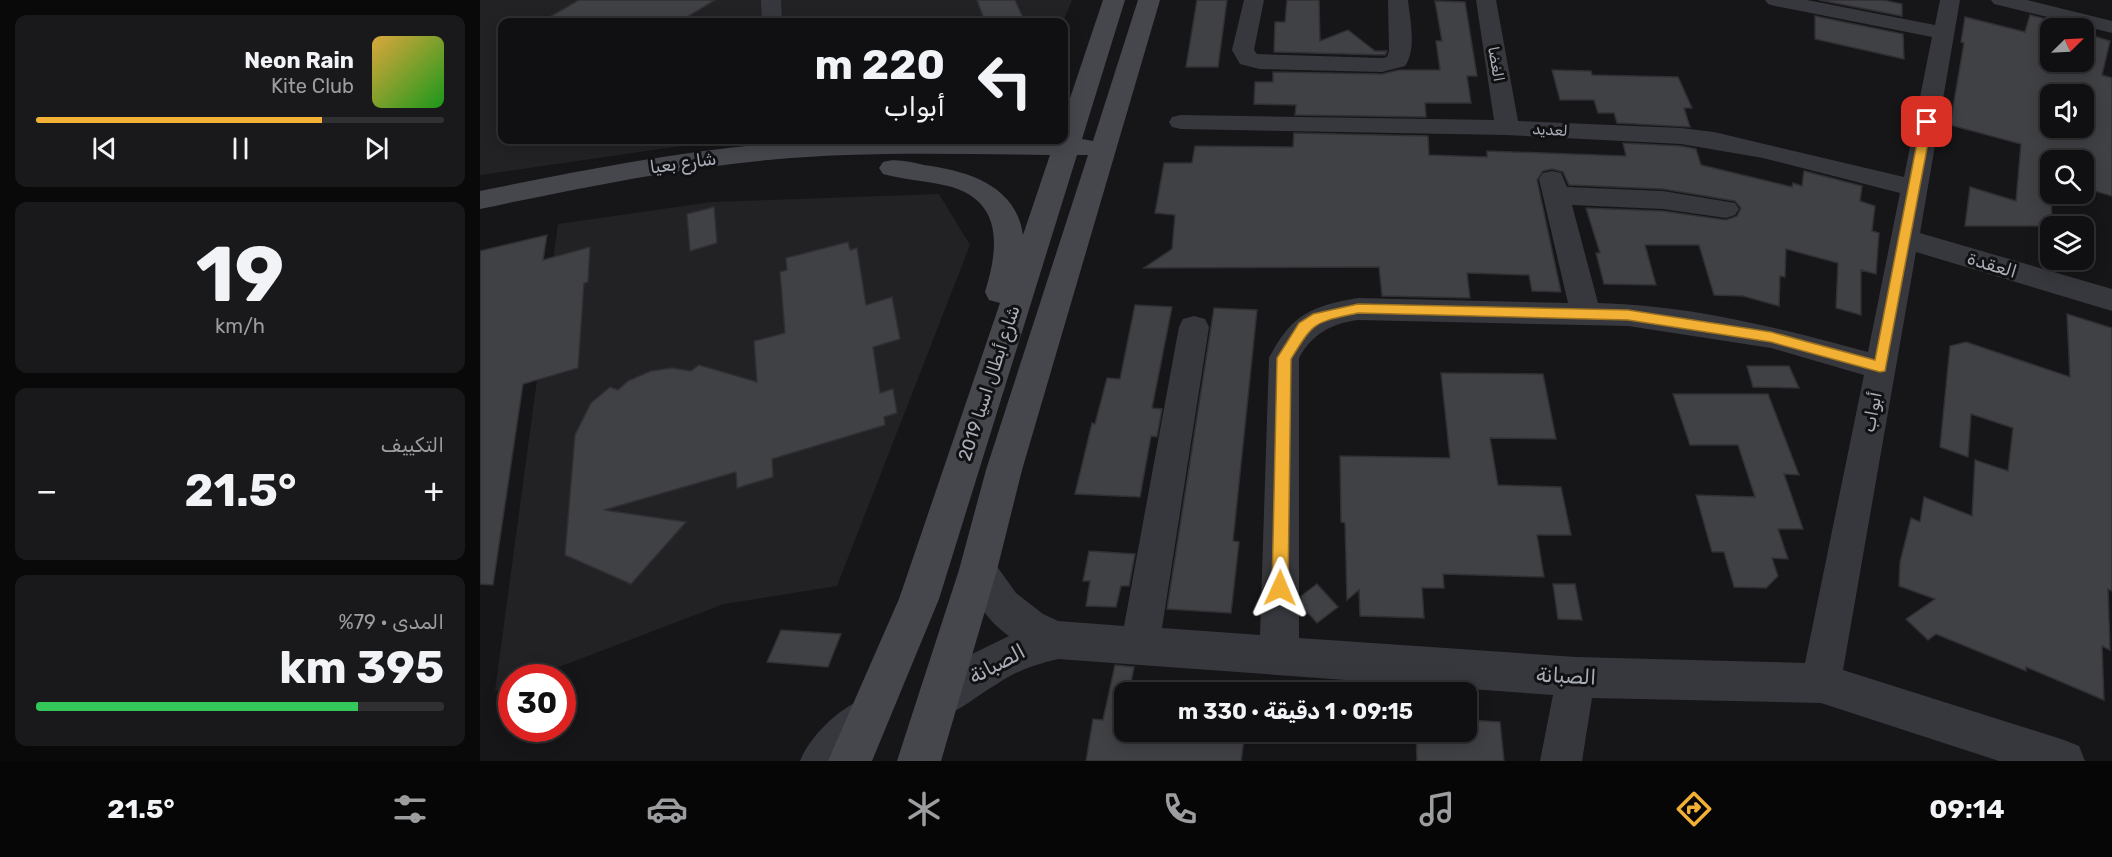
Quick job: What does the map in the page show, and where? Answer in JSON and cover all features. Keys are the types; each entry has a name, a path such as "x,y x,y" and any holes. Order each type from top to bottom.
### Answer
{"main road":[{"name":"شارع أبطال اسيا 2019","path":"1068,143 1114,0"},
{"path":"919,761 940,698 1005,470 1149,0"},
{"path":"1068,88 1080,77 1098,53"},
{"name":"شارع بعيا","path":"480,200 619,171 769,146 930,144 1063,158 1101,159"},
{"name":"شارع أبطال اسيا 2019","path":"850,761 868,714 919,599 1068,144"},
{"name":"شارع بعيا","path":"480,220 584,198 699,182 809,171 1063,158"},
{"path":"892,168 973,186 990,197 998,207 1006,220 1011,238 1005,278 923,522 919,599"}],"street":[{"path":"771,0 772,18"},
{"path":"1254,0 1243,50 1248,59 1259,62 1382,65 1397,61 1400,51 1398,0"},
{"name":"الغضا","path":"1486,0 1507,128"},
{"path":"1775,0 1944,33"},
{"name":"أبواب","path":"1821,683 1950,0"},
{"path":"2001,0 2043,4 2112,27"},
{"name":"لعديد","path":"1181,122 1507,128 1714,140 1815,162 1914,189"},
{"path":"1586,314 1554,188 1695,203 1726,210"},
{"name":"العقدة","path":"1906,239 2112,300"},
{"path":"1279,656 1284,358 1304,327 1317,317 1358,309 1628,315 1723,328 1827,351 1880,367"},
{"path":"1140,647 1194,327"},
{"name":"الصبانة","path":"978,570 1004,610 1020,622 1058,640"},
{"name":"الصبانة","path":"940,698 986,666 1009,654 1058,640 1576,677 1821,683 2047,758"},
{"path":"1561,761 1576,677"},
{"path":"821,761 868,714"}],"shaded area":[{"path":"480,0 1072,0 1065,18 498,18 498,144 695,144 480,175"},
{"path":"939,194 970,245 837,586 724,604 567,664 499,664 558,224 711,202"},
{"path":"498,669 498,690 495,691"}],"building":[{"path":"579,0 715,0 686,18 548,18"},
{"path":"977,0 1015,0 1023,18 984,18"},
{"path":"1197,0 1227,0 1218,67 1186,67"},
{"path":"1287,0 1319,0 1320,41 1348,30 1375,51 1387,51 1385,55 1274,52 1275,22 1285,22"},
{"path":"1819,0 1883,0 1902,4 1902,16"},
{"path":"1435,1 1465,2 1477,76 1467,76 1471,103 1425,103 1426,117 1295,115 1296,105 1254,104 1255,82 1273,82 1273,72 1382,74 1399,70 1440,70 1436,41 1442,41"},
{"path":"2030,15 2042,18 2040,18 2040,72 2094,72 2094,36 2110,41 2102,75 2112,78 2112,196 2094,191 2094,150 2040,150 2040,204 2051,204 2052,216 2040,216 2040,226 1965,226 1970,187 2016,201 2021,144 1950,125 1964,43 1961,42 1965,17 2025,32"},
{"path":"1815,16 1903,34 1904,59 1815,39"},
{"path":"1552,70 1591,71 1592,75 1678,77 1692,108 1684,108 1690,127 1617,123 1614,113 1598,113 1594,100 1560,100"},
{"path":"1294,133 1428,136 1429,155 1487,157 1487,151 1626,156 1623,143 1681,146 1696,149 1701,165 1792,187 1793,183 1802,186 1804,171 1862,186 1860,201 1875,206 1872,231 1879,233 1876,274 1861,270 1861,315 1836,308 1838,263 1786,249 1785,277 1780,276 1779,306 1743,296 1714,295 1699,245 1645,245 1656,285 1604,284 1596,253 1600,253 1586,208 1663,211 1726,220 1737,216 1741,208 1735,201 1663,189 1569,185 1563,172 1552,169 1543,171 1537,180 1561,292 1532,291 1529,275 1467,273 1470,298 1382,296 1379,267 1144,268 1172,249 1175,215 1155,213 1164,163 1192,163 1195,146 1293,147"},
{"path":"714,207 717,243 690,251 687,214"},
{"path":"547,235 543,260 590,247 588,282 584,283 578,368 523,384 493,585 480,584 480,251"},
{"path":"848,242 850,250 857,248 866,305 892,297 900,339 873,347 880,393 893,389 897,413 884,417 885,425 772,459 773,477 737,488 736,472 604,510 686,522 631,584 565,555 575,435 591,403 610,387 618,390 628,381 651,371 672,368 691,371 699,365 757,382 754,341 785,333 780,272 787,270 786,258"},
{"path":"1135,305 1172,307 1152,408 1162,409 1157,437 1151,436 1140,497 1075,494 1092,423 1095,424 1107,378 1120,379"},
{"path":"1214,308 1257,310 1233,541 1239,542 1231,613 1167,609"},
{"path":"2067,314 2112,328 2112,591 2108,589 2110,650 2102,646 2104,700 2026,667 2026,671 1936,634 1928,640 1906,619 1935,599 1899,586 1900,562 1911,518 1920,522 1924,497 1972,516 1975,460 2008,471 2013,428 1971,414 1968,457 1940,447 1950,346 1966,342 2070,377"},
{"path":"1747,366 1789,366 1799,388 1753,387"},
{"path":"1441,373 1543,374 1556,439 1490,438 1498,485 1561,487 1571,535 1537,535 1544,577 1443,574 1444,588 1422,588 1424,618 1360,616 1359,590 1347,600 1345,523 1341,522 1340,456 1450,458"},
{"path":"1673,394 1768,394 1799,475 1784,474 1803,529 1778,529 1788,559 1772,558 1778,576 1766,588 1734,587 1724,552 1712,552 1696,495 1755,497 1738,445 1690,445"},
{"path":"1089,551 1135,554 1129,586 1121,586 1116,607 1086,606 1090,581 1083,581"},
{"path":"1317,584 1338,607 1317,623 1301,605 1301,596"},
{"path":"1553,584 1575,584 1582,620 1558,619"},
{"path":"781,630 841,634 828,667 767,662"},
{"path":"1115,665 1134,667 1131,682 1114,682 1114,742 1244,742 1241,761 1086,761 1093,719 1103,720"},
{"path":"1477,721 1500,722 1504,761 1417,761 1416,742 1477,742"}],"route":[{"path":"1280,588 1284,358 1294,339 1317,317 1358,309 1628,315 1771,337 1880,367 1927,122"}]}
